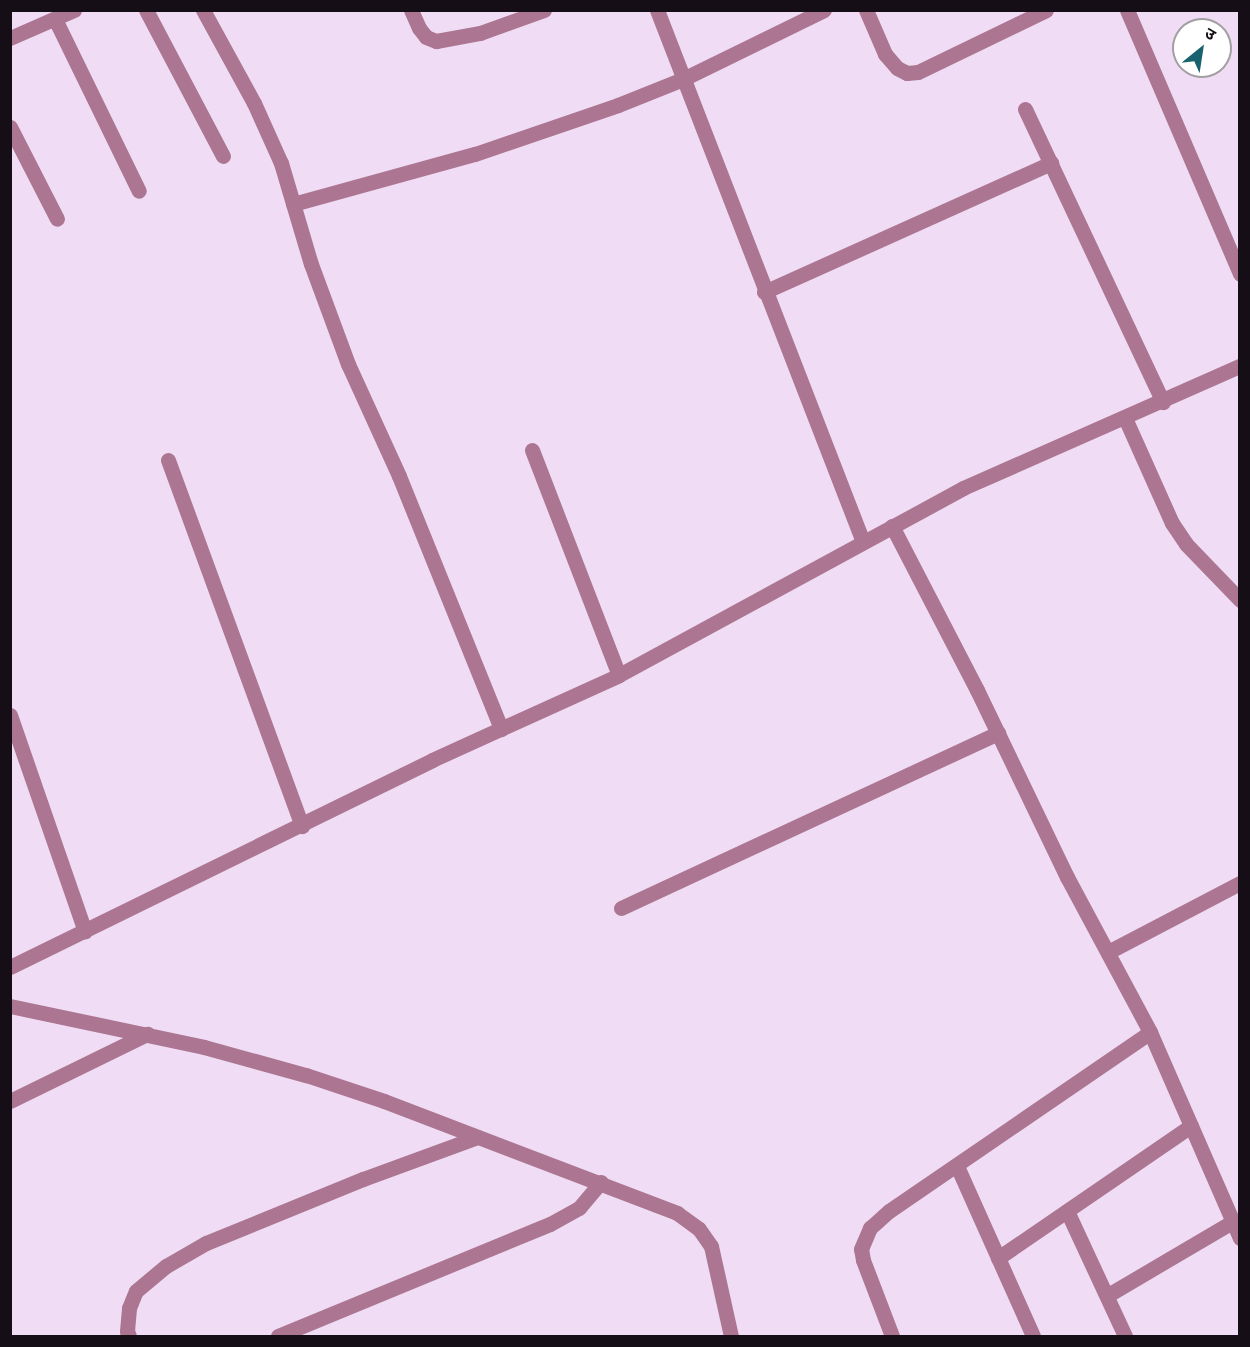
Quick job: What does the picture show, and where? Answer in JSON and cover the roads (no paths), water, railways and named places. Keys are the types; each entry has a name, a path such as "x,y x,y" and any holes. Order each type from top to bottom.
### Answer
{"street":[{"path":"10,38 74,10"},
{"path":"146,10 223,156"},
{"path":"203,10 254,103 280,163 348,364 399,476 501,729"},
{"path":"411,10 426,37 436,41 480,33 544,10"},
{"path":"657,10 764,292 863,542"},
{"path":"293,204 475,154 618,105 683,79 824,10"},
{"path":"866,10 885,54 897,68 908,73 918,72 1046,10"},
{"path":"1127,10 1239,274"},
{"path":"55,19 139,190"},
{"path":"1025,109 1163,402"},
{"path":"10,127 57,219"},
{"path":"764,292 1051,163"},
{"path":"10,967 302,826 432,760 619,675 963,488 1163,402 1239,366"},
{"path":"1125,418 1172,523 1186,544 1239,600"},
{"path":"532,450 619,675"},
{"path":"168,460 302,826"},
{"path":"892,526 998,733 1067,877 1150,1032 1239,1238"},
{"path":"10,715 85,931"},
{"path":"621,908 998,733"},
{"path":"1108,952 1239,883"},
{"path":"10,1006 147,1034 306,1075 601,1182 677,1213 699,1229 711,1246 731,1336"},
{"path":"892,1336 863,1260 861,1249 870,1228 884,1215 1150,1032"},
{"path":"10,1101 147,1034"},
{"path":"998,1258 1191,1126"},
{"path":"129,1336 127,1331 129,1308 136,1291 166,1266 206,1243 363,1179 478,1137"},
{"path":"957,1166 1033,1336"},
{"path":"278,1336 306,1331 550,1224 579,1208 601,1182"},
{"path":"1067,1211 1108,1295 1125,1336"},
{"path":"1108,1295 1232,1222"}]}
